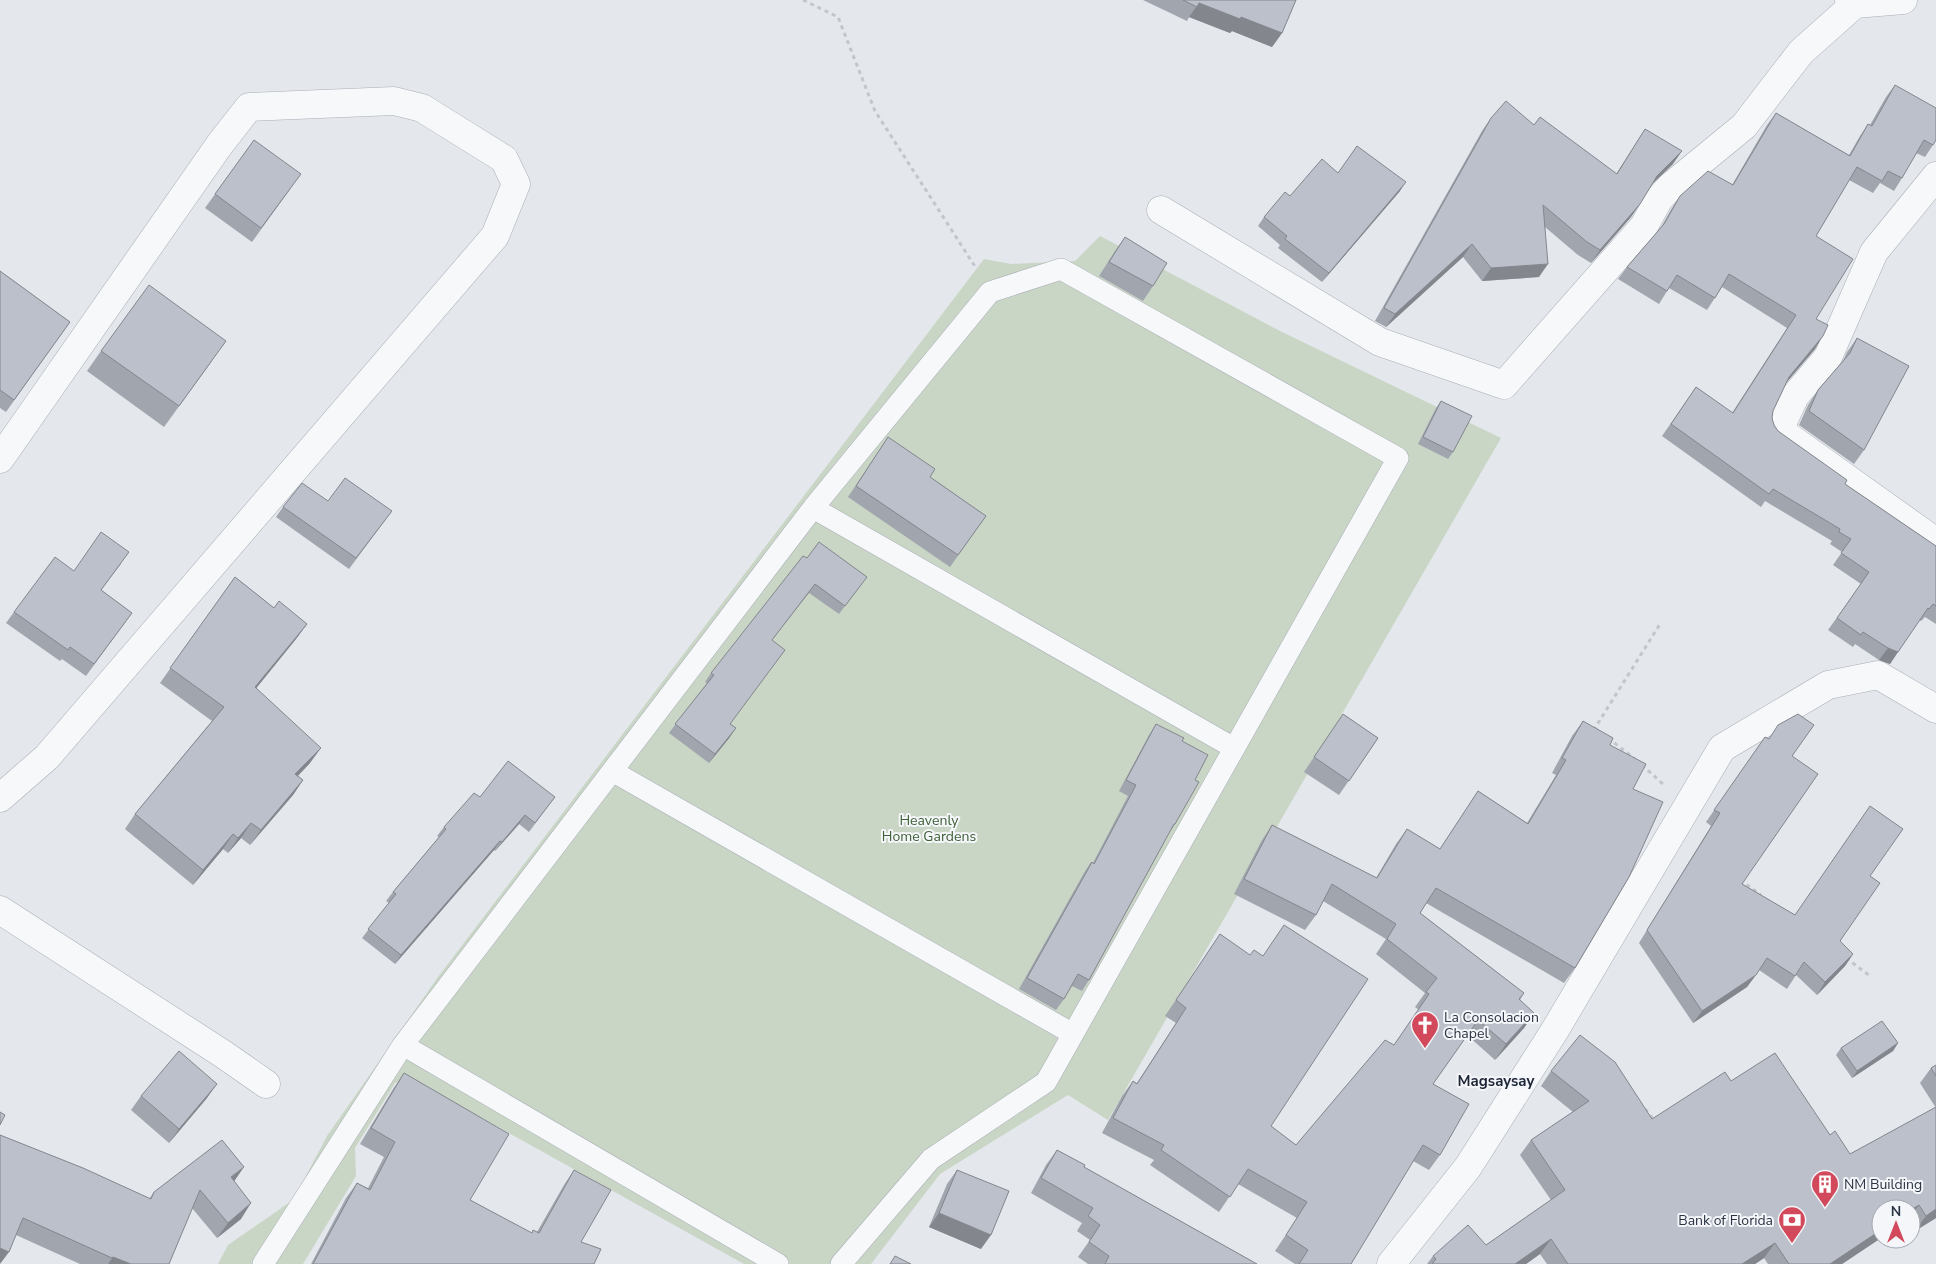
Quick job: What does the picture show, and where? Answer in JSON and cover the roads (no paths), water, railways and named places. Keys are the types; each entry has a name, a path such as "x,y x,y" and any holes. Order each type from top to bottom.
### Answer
{"street":[{"path":"1161,210 1380,342 1504,385 1644,226 1659,200 1671,186 1744,126 1801,52 1852,2 1903,0"},
{"path":"0,459 220,144 249,107 394,101 422,108 504,159 516,184 495,236 47,757 0,798"},
{"path":"1936,176 1874,252 1828,357 1795,396 1778,430 1936,542"},
{"path":"1391,1264 1468,1167 1554,1030 1722,748 1828,685 1878,675 1936,709"},
{"path":"0,910 223,1054 266,1084"}],"lane":[{"path":"263,1264 403,1045 813,508 990,292 1061,269 1398,458 1046,1082 931,1159 841,1264"},
{"path":"813,508 1234,748"},
{"path":"612,771 1073,1034"},
{"path":"403,1045 778,1264"}],"place":[{"name":"La Consolacion Chapel","path":"1425,1049"},
{"name":"NM Building","path":"1825,1208"},
{"name":"Bank of Florida","path":"1792,1244"}],"district":[{"name":"Magsaysay","path":"1496,1081"}],"park label":[{"name":"Heavenly Home Gardens","path":"929,828"}]}
